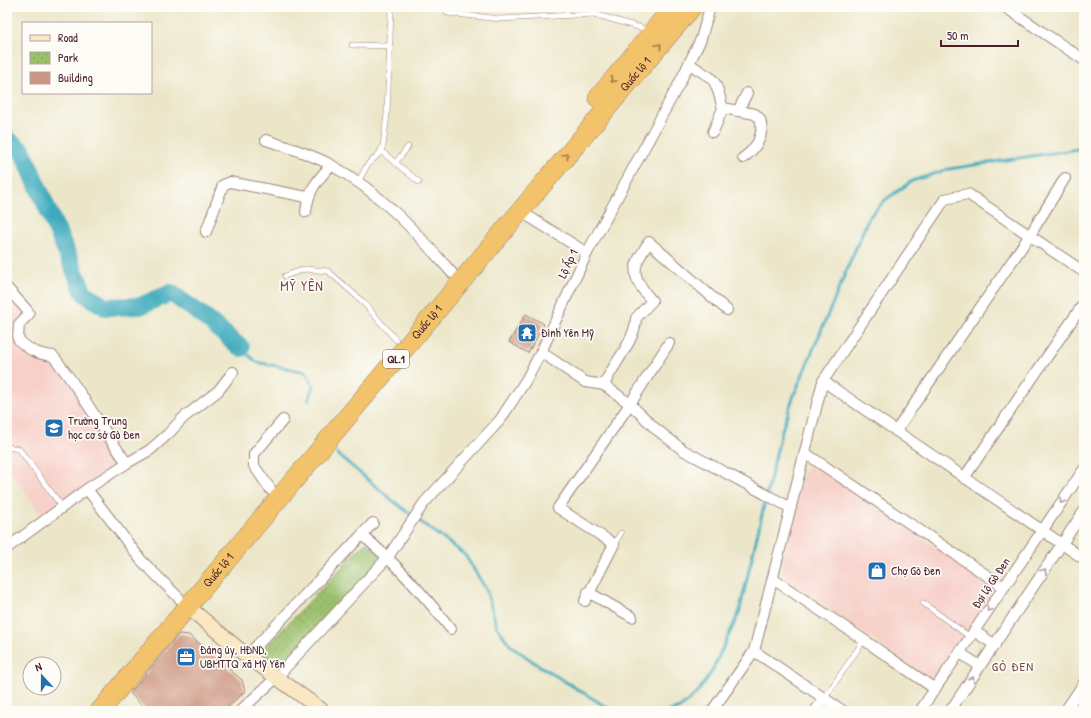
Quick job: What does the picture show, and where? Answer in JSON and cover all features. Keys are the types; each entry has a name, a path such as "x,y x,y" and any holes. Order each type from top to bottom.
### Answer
{"highway":[{"name":"Quốc lộ 1","path":"100,711 271,490 673,7"},
{"name":"Quốc lộ 1","path":"85,711 184,603 520,211 692,7"}],"main road":[{"path":"184,603 247,656 323,711"}],"street":[{"name":"Lộ Ấp 1","path":"240,711 276,678 388,556 424,503 500,420 526,380 541,352 587,253 689,63 701,39 710,7"},
{"path":"1005,7 1084,60"},
{"path":"689,63 701,73 712,79 723,108 713,132"},
{"path":"738,111 747,93"},
{"path":"723,108 755,114 760,118 762,133 755,147 743,158"},
{"path":"266,140 331,165 358,183 418,235 452,273"},
{"path":"306,212 307,197 315,183 331,165"},
{"path":"896,431 1030,235 1065,178"},
{"path":"206,232 223,185 230,182 307,197"},
{"path":"712,711 754,651 823,381 945,199 968,194 1084,272"},
{"path":"520,211 587,253"},
{"path":"604,385 608,374 636,329 636,318 652,300 636,278 634,271 638,259 649,242 727,310"},
{"path":"7,288 29,314 20,324 18,339 25,346 36,353 53,356 81,392 108,437 127,463"},
{"path":"964,478 1084,303"},
{"path":"632,617 587,597 614,544 558,508 630,404 669,343"},
{"path":"541,352 585,382 604,385 630,404 656,429 683,450 791,508"},
{"path":"7,548 88,489 127,463 150,450 183,418 218,391 232,372"},
{"path":"823,381 1084,559"},
{"path":"271,490 254,466 254,454 283,420"},
{"path":"805,453 1004,587"},
{"name":"Đại lộ Gò Đen","path":"920,711 1084,469"},
{"path":"88,489 142,560 184,603"},
{"path":"950,711 1084,511"},
{"path":"247,656 373,524"},
{"path":"362,535 388,556 409,578 451,629"},
{"path":"773,579 935,689"},
{"path":"972,634 994,645"},
{"path":"754,651 843,711"},
{"path":"960,653 980,666"},
{"path":"1065,711 1084,683"},
{"path":"816,711 824,699"}],"lane":[{"path":"358,183 368,164 381,151 387,114 390,12"},
{"path":"447,14 500,19 594,14 653,32"},
{"path":"352,45 389,46"},
{"path":"396,162 408,147"},
{"path":"381,151 419,182"},
{"path":"285,276 305,269 328,271 362,301 396,340"},
{"path":"7,447 19,449 63,508"},
{"path":"614,544 621,533"},
{"path":"923,603 972,634"},
{"path":"824,699 864,640"}],"shaded area":[{"name":"Trường Trung học cơ sở Gò Đen","path":"7,293 25,314 15,324 13,333 18,347 30,359 38,361 48,360 80,394 122,463 42,515 7,466"},
{"name":"Chợ Gò Đen","path":"809,466 815,466 997,589 934,682 789,581 784,575 782,566 805,469"}],"green space":[{"path":"366,542 383,558 280,667 262,651"}],"building":[{"name":"Đình Yên Mỹ","path":"526,314 544,324 528,353 509,342"},
{"name":"Đảng ủy, HĐND, UBMTTQ xã Mỹ Yên","path":"179,634 189,635 242,680 245,691 224,711 147,711 130,693"}],"waterway":[{"path":"7,139 22,150 84,293 105,307 140,306 171,293 203,316 241,348"},
{"path":"670,711 680,708 697,693 711,673 739,613 781,433 794,395 869,217 885,200 912,181 949,169 1084,148"},
{"path":"241,348 256,362 306,372 313,386 309,400"},
{"path":"336,453 397,504 465,555 486,589 497,627 510,645 535,663 613,711"}],"place":[{"name":"Đình Yên Mỹ","path":"527,333"},
{"name":"Trường Trung học cơ sở Gò Đen","path":"54,428"},
{"name":"Chợ Gò Đen","path":"877,571"},
{"name":"Đảng ủy, HĐND, UBMTTQ xã Mỹ Yên","path":"186,657"}],"district":[{"name":"MỸ YÊN","path":"302,286"},
{"name":"GÒ ĐEN","path":"1013,666"}]}
